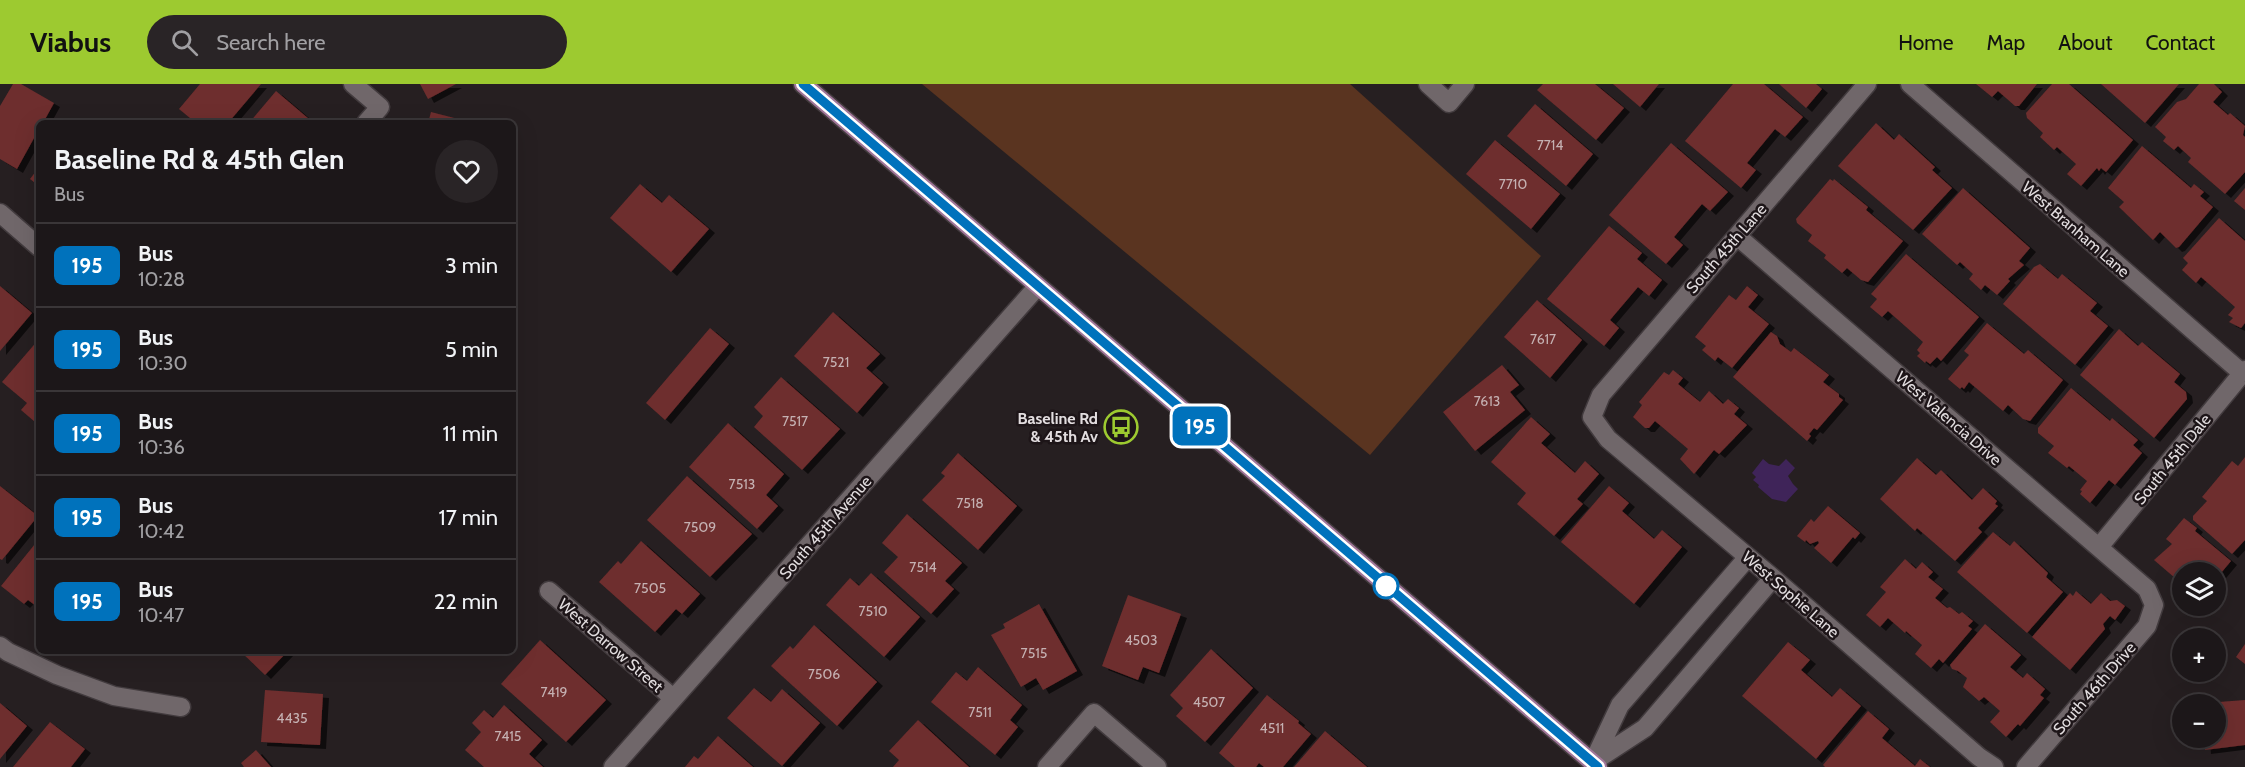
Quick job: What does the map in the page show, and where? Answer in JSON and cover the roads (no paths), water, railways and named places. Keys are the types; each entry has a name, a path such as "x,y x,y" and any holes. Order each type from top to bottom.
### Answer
{"main road":[{"path":"803,84 1595,765"}],"street":[{"path":"352,84 380,107 369,120"},
{"path":"1428,84 1449,103 1466,84"},
{"name":"South 45th Lane","path":"1592,417 1601,395 1867,84"},
{"name":"West Branham Lane","path":"1910,84 2244,372"},
{"path":"0,213 36,243"},
{"name":"West Valencia Drive","path":"1737,236 2099,547 2147,590 2154,605"},
{"name":"South 45th Avenue","path":"613,767 1037,286"},
{"name":"South 45th Dale","path":"2099,547 2244,372"},
{"name":"West Sophie Lane","path":"1592,417 1608,438 1748,556 1979,757 1994,767"},
{"path":"1595,765 1620,705 1748,556"},
{"path":"1595,765 1644,728 1773,578"},
{"name":"West Darrow Street","path":"549,591 673,698"},
{"name":"South 46th Drive","path":"2026,767 2147,626 2154,605"},
{"path":"1681,635 1705,657"},
{"path":"0,646 57,675 114,696 181,707"},
{"path":"1047,767 1094,713 1157,767"}],"place":[{"name":"Baseline Rd & 45th Av","path":"1121,427"}]}
